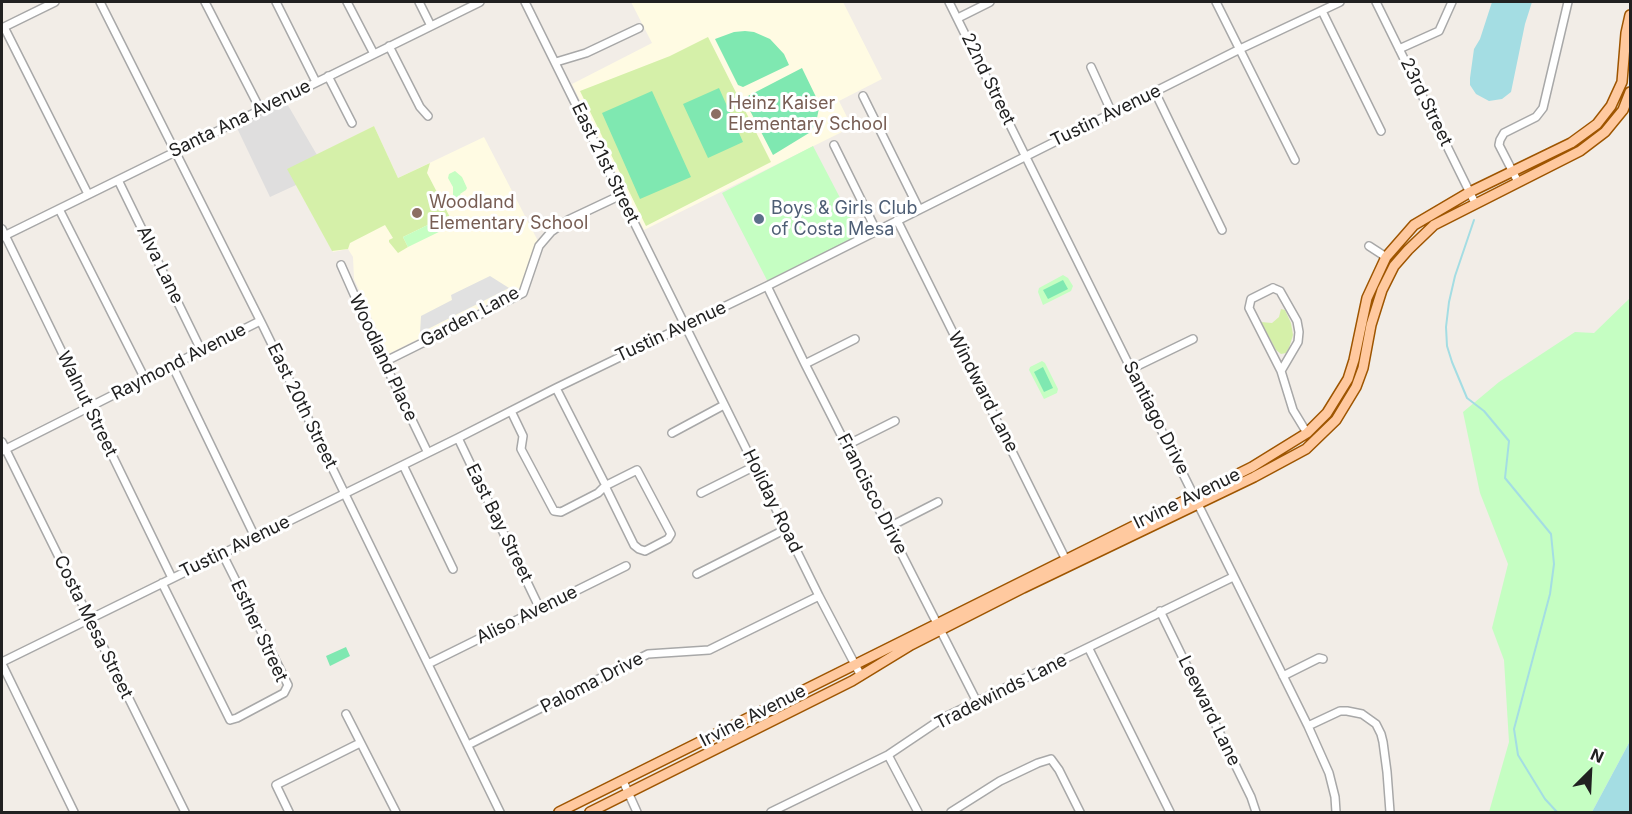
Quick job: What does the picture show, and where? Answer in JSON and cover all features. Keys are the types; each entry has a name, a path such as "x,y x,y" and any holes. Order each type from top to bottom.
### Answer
{"main road":[{"name":"Irvine Avenue","path":"559,813 855,665 940,627 1196,499 1307,433 1327,413 1348,379 1367,298 1386,257 1414,225 1470,192 1571,143 1597,124 1611,106 1622,81 1626,33 1630,15"},
{"name":"Irvine Avenue","path":"1196,499 1270,469 1300,453 1328,430 1356,387 1363,368 1376,306 1394,266 1434,225 1580,151 1605,132 1623,110 1630,92"},
{"path":"1270,469 1277,460 1302,446 1306,442 1307,433"},
{"name":"Irvine Avenue","path":"590,813 861,676 940,627"}],"street":[{"path":"55,2 3,28 88,194"},
{"name":"East 20th Street","path":"99,2 260,321 500,813"},
{"path":"205,2 260,109"},
{"path":"276,2 316,82"},
{"path":"347,2 374,54"},
{"path":"419,2 431,26"},
{"name":"Santa Ana Avenue","path":"2,234 59,209 480,2"},
{"name":"East 21st Street","path":"525,2 684,325"},
{"name":"22nd Street","path":"950,2 1026,156"},
{"path":"958,18 990,2"},
{"path":"1216,2 1295,160"},
{"name":"Tustin Avenue","path":"2,663 427,451 458,438 767,286 1240,49 1340,2"},
{"name":"23rd Street","path":"1376,2 1475,203"},
{"path":"1400,49 1439,31 1452,2"},
{"path":"1518,182 1499,145 1500,140 1504,133 1536,117 1543,108 1568,2"},
{"path":"1322,11 1381,131"},
{"path":"556,63 586,53 639,28"},
{"path":"389,46 420,107 428,116"},
{"path":"1091,67 1112,113"},
{"path":"328,76 352,123"},
{"path":"1155,92 1222,230"},
{"path":"863,96 919,209"},
{"path":"834,145 876,230"},
{"name":"Santiago Drive","path":"1026,156 1308,726 1329,773 1336,813"},
{"name":"Alva Lane","path":"118,180 201,350"},
{"name":"Garden Lane","path":"384,362 523,293 539,246 551,232 568,220 621,195"},
{"path":"59,209 145,379"},
{"name":"Windward Lane","path":"897,220 1067,562"},
{"name":"Walnut Street","path":"2,234 172,578"},
{"path":"1369,246 1386,257"},
{"name":"Woodland Place","path":"341,265 427,451"},
{"name":"Francisco Drive","path":"767,286 977,702"},
{"path":"1281,371 1298,342 1299,332 1297,321 1280,291 1273,288 1251,299 1249,308 1281,371 1293,410 1307,433"},
{"name":"Raymond Avenue","path":"3,447 89,407 260,321"},
{"name":"Holiday Road","path":"684,325 861,676"},
{"path":"805,364 855,339"},
{"path":"1131,369 1193,339"},
{"path":"172,365 255,537"},
{"path":"511,411 523,436 521,449 554,511 561,512 598,493 604,484 635,471 639,472 671,534 668,539 645,551 634,545 604,484 556,388"},
{"path":"672,433 724,405"},
{"path":"847,445 895,421"},
{"name":"East Bay Street","path":"458,438 540,609"},
{"name":"Costa Mesa Street","path":"3,447 185,813"},
{"path":"402,465 453,569"},
{"path":"701,493 755,466"},
{"path":"889,527 938,502"},
{"path":"697,574 786,529"},
{"name":"Esther Street","path":"162,584 230,720 237,718 284,693 288,685 222,553"},
{"name":"Aliso Avenue","path":"428,664 626,566"},
{"name":"Tradewinds Lane","path":"771,813 888,755 943,718 1233,577"},
{"name":"Paloma Drive","path":"468,746 648,654 709,650 819,596"},
{"name":"Leeward Lane","path":"1160,611 1251,797 1256,813"},
{"path":"1089,649 1170,813"},
{"path":"1283,675 1319,658 1323,659"},
{"path":"2,663 74,813"},
{"path":"1308,726 1330,715 1347,711 1362,714 1376,724 1383,742 1390,813"},
{"path":"346,714 396,813"},
{"path":"289,813 276,786 360,743"},
{"path":"888,755 918,813"},
{"path":"951,813 1000,781 1051,759 1080,813"},
{"path":"624,781 637,813"}],"shaded area":[{"name":"Heinz Kaiser Elementary School","path":"631,2 843,2 882,79 839,101 852,127 644,230 572,84 652,43"},
{"path":"286,102 317,155 296,185 270,197 237,128"},
{"name":"Woodland Elementary School","path":"374,126 398,178 484,137 538,241 519,289 388,354 354,279 353,257 348,249 333,252 296,185 317,155"},
{"path":"490,276 509,288 420,333 421,316 452,300 451,295"}],"green space":[{"path":"745,31 770,39 784,54 789,65 743,87 738,85 715,39 734,32"},
{"path":"708,37 771,162 646,226 580,91 670,56"},
{"path":"802,68 817,99 819,108 816,123 809,133 773,155 745,101 748,96"},
{"path":"719,88 743,142 708,158 683,104"},
{"path":"652,91 691,177 640,199 602,113"},
{"path":"374,126 398,178 430,163 427,173 454,225 447,228 442,218 403,237 408,247 398,253 389,242 393,238 385,225 350,243 348,249 332,251 287,169"},
{"path":"813,146 861,238 769,284 722,193"},
{"path":"455,171 462,177 467,188 458,199 453,195 453,187 448,178 449,174"},
{"path":"442,218 447,228 408,247 403,237"},
{"path":"1063,275 1073,286 1071,291 1043,305 1038,292 1039,288"},
{"path":"1063,280 1068,289 1048,299 1043,290"},
{"path":"1630,298 1630,741 1592,812 1489,812 1509,742 1504,660 1492,628 1508,564 1480,493 1463,412 1499,382 1575,332 1594,333"},
{"path":"1281,309 1285,310 1291,323 1293,335 1286,353 1281,354 1276,350 1261,322 1272,323 1279,317"},
{"path":"1042,361 1058,389 1057,393 1044,399 1029,370 1030,367"},
{"path":"1043,367 1053,388 1044,392 1034,372"},
{"path":"346,647 350,656 330,666 326,656"}],"water":[{"path":"1492,2 1532,2 1525,24 1511,92 1502,99 1489,101 1476,94 1470,85 1470,78 1474,49 1480,39"},
{"path":"1630,741 1630,812 1592,812"}],"waterway":[{"path":"1474,220 1455,276 1449,302 1446,327 1447,346 1467,398 1484,411 1509,441 1505,478 1551,534 1554,564 1550,594 1514,729 1518,755 1545,799 1557,812"}],"place":[{"name":"Heinz Kaiser Elementary School","path":"716,114"},
{"name":"Woodland Elementary School","path":"417,213"},
{"name":"Boys & Girls Club of Costa Mesa","path":"759,219"}]}
